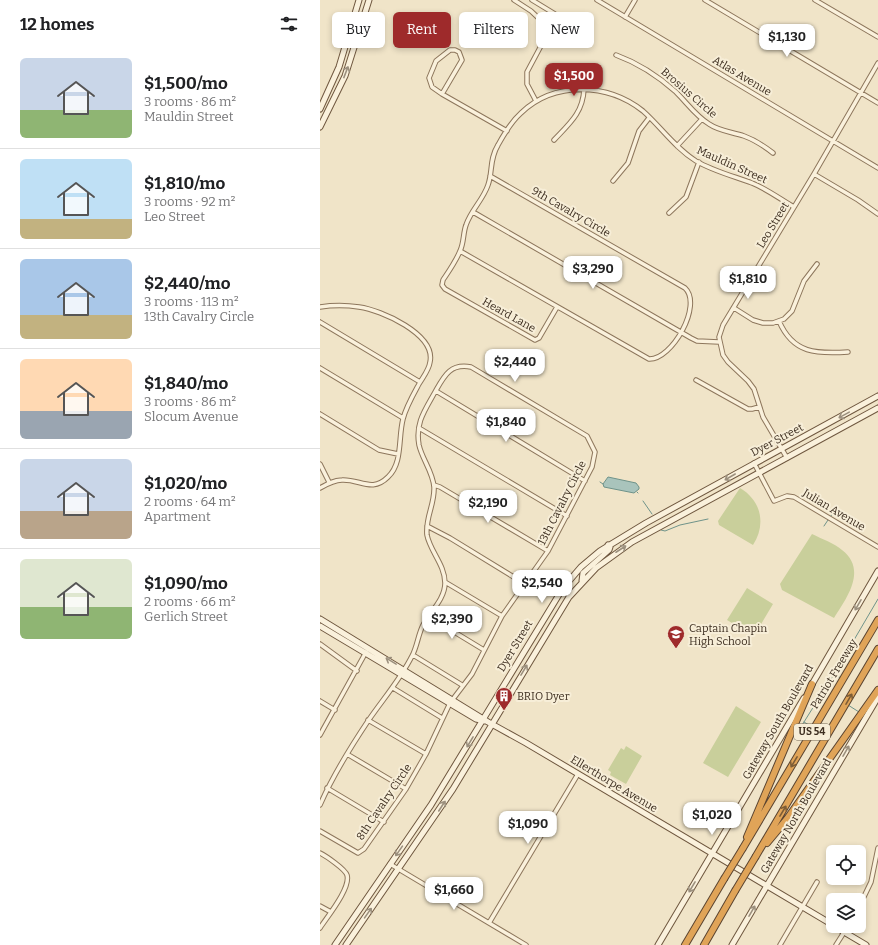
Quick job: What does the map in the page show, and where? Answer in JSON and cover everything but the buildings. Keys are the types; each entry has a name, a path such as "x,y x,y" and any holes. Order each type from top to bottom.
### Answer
{"highway":[{"name":"Patriot Freeway","path":"685,945 878,620"},
{"name":"US 54","path":"704,945 878,649"},
{"path":"744,846 748,832 761,806 812,684"},
{"path":"756,856 787,819 878,690"}],"main road":[{"path":"356,12 360,0"},
{"path":"365,12 369,0"},
{"path":"320,109 330,89 345,48"},
{"path":"320,127 335,99 354,48"},
{"name":"Dyer Street","path":"346,945 456,784 487,721 559,593 581,567 608,545 754,463 878,396"},
{"name":"Dyer Street","path":"335,945 431,805 560,610 582,581 621,549 878,408"},
{"path":"715,486 720,494"},
{"path":"582,581 583,573 608,550 608,545"},
{"name":"Gateway South Boulevard","path":"658,945 878,571"},
{"name":"Ellerthorpe Avenue","path":"320,619 367,651"},
{"name":"Ellerthorpe Avenue","path":"320,626 367,651 578,774 826,922"},
{"name":"Gateway North Boulevard","path":"732,945 878,697"},
{"name":"Ellerthorpe Avenue","path":"846,933 866,945"}],"street":[{"path":"514,0 536,16"},
{"path":"532,0 552,12"},
{"name":"Atlas Avenue","path":"597,0 878,168"},
{"path":"625,17 635,0"},
{"path":"705,0 878,103"},
{"path":"815,0 823,2 878,37"},
{"path":"536,101 527,84 527,72 540,48"},
{"path":"442,94 462,60 461,54 454,50 445,53 436,61 428,78 432,87 442,94 507,131"},
{"path":"344,51 353,54"},
{"name":"Brosius Circle","path":"616,55 653,74 676,92 702,119 720,130 755,141 773,153"},
{"name":"Leo Street","path":"719,342 720,331 814,174 832,140 878,63"},
{"path":"554,140 579,113 584,89"},
{"name":"Mauldin Street","path":"442,285 460,251 466,225 484,196 490,176 493,155 507,131 521,112 536,101 562,91 584,89 606,93 620,98 636,107 677,146 699,162 714,170 755,184 794,207"},
{"path":"613,181 628,163 639,131 649,118"},
{"path":"677,146 702,119"},
{"path":"669,213 686,197 699,162"},
{"path":"814,174 878,214"},
{"name":"9th Cavalry Circle","path":"460,251 649,359 659,356 673,344 688,317 691,299 689,292 685,288 490,176"},
{"path":"473,212 697,341 719,342 723,355 728,362 754,389 763,417 787,458"},
{"path":"734,308 758,322 768,323 779,321 792,311 804,281 817,264"},
{"name":"Heard Lane","path":"442,285 445,289 535,340 539,338 557,307"},
{"path":"320,307 347,306 376,310 420,335 428,346 431,361 403,418 399,438 397,464 392,472 381,482 368,485 342,480 329,482 320,488"},
{"path":"779,321 785,333 792,341 810,351 826,354 848,352"},
{"path":"320,322 420,382"},
{"name":"13th Cavalry Circle","path":"445,582 442,569 430,544 427,526 433,498 434,485 419,445 418,428 424,410 442,378 450,371 462,366 472,367 587,436 595,452 592,467 548,551 502,616 472,674 451,701"},
{"path":"320,368 403,418"},
{"path":"696,380 748,409 759,407"},
{"path":"436,391 585,481"},
{"path":"320,414 379,450 398,454"},
{"path":"418,428 567,516"},
{"name":"Julian Avenue","path":"754,463 774,501 787,496 794,497 877,547"},
{"path":"320,464 329,482"},
{"path":"434,485 440,486 548,551"},
{"path":"427,526 450,538 525,584"},
{"path":"320,805 347,754 368,720 393,688 413,656 423,626 438,602 445,582 502,616"},
{"path":"428,616 484,650"},
{"path":"320,644 357,671"},
{"path":"320,735 336,710 367,651"},
{"path":"413,656 462,685"},
{"path":"393,688 442,718"},
{"path":"320,700 336,710"},
{"name":"8th Cavalry Circle","path":"320,831 358,853 364,849 406,789 426,754 451,701"},
{"path":"368,720 426,754"},
{"path":"347,754 406,789"},
{"path":"489,923 578,774"},
{"path":"328,788 384,822"},
{"path":"866,893 871,882 878,848"},
{"path":"320,852 347,874 346,886 320,928"},
{"path":"390,864 526,945"},
{"path":"780,945 817,882"},
{"path":"320,906 331,912"},
{"path":"836,945 843,933"}],"green space":[{"path":"740,488 753,500 760,514 760,529 753,545 719,525 718,521"},
{"path":"812,534 832,543 842,550 850,558 853,566 854,575 849,593 834,618 782,590 780,584"},
{"path":"747,588 773,604 754,636 727,620"},
{"path":"736,706 761,722 728,777 703,763"},
{"path":"626,746 642,756 626,784 610,775 611,772 608,770 621,748 624,750"}],"water":[{"path":"608,477 636,483 639,489 634,493 604,487 603,484"}],"waterway":[{"path":"643,501 652,514"},
{"path":"830,517 834,512"},
{"path":"661,530 665,531 680,525 708,519"},
{"path":"824,526 828,520"},
{"path":"799,730 878,599"},
{"path":"835,675 841,678"},
{"path":"848,705 859,712"},
{"path":"804,722 812,727"}],"place":[{"name":"Captain Chapin High School","path":"676,649"},
{"name":"BRIO Dyer","path":"504,711"}]}
